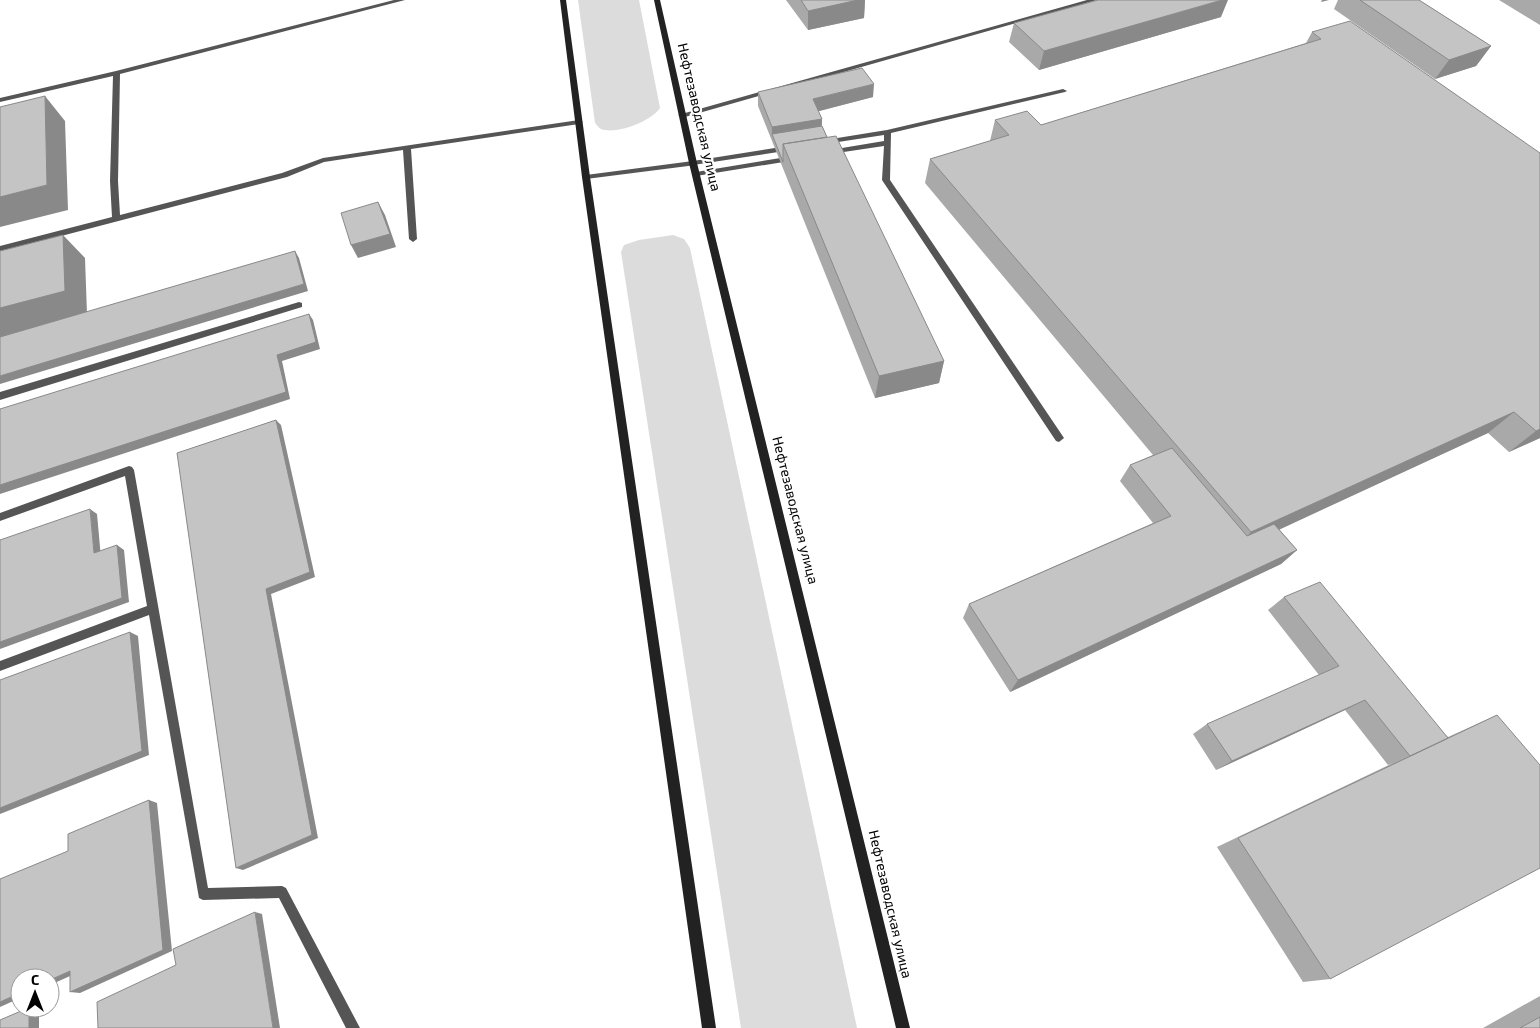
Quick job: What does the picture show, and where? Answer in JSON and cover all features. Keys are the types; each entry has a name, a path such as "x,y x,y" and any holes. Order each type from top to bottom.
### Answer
{"main road":[{"path":"563,0 586,177 710,1028"},
{"name":"Нефтезаводская улица","path":"656,0 693,163 903,1028"}],"street":[{"path":"0,100 117,73 402,0"},
{"path":"682,115 1094,0"},
{"path":"116,218 114,181 117,73"},
{"path":"819,143 887,132 1063,91"},
{"path":"0,249 284,175 323,160 579,122"},
{"path":"887,132 886,180 1059,438"},
{"path":"821,154 888,143"},
{"path":"586,177 800,146"},
{"path":"407,148 412,239"},
{"path":"696,174 802,157"},
{"path":"0,396 299,305"},
{"path":"0,518 129,470 203,894 282,892 353,1028"},
{"path":"0,666 153,609"}],"shaded area":[{"path":"578,0 639,0 660,108 650,118 633,126 615,130 601,129 595,123"},
{"path":"673,235 684,239 690,248 857,1028 741,1028 621,252 624,245 639,240"}],"building":[{"path":"801,0 858,0 808,11"},
{"path":"1098,0 1222,0 1044,51 1014,23"},
{"path":"1360,0 1419,0 1491,46 1449,60"},
{"path":"1350,21 1540,153 1540,429 1536,431 1514,412 1251,532 930,159 1009,135 995,120 1027,111 1041,125 1321,39 1312,32"},
{"path":"862,68 874,84 813,99 822,119 772,127 758,92"},
{"path":"45,96 47,185 0,197 0,107"},
{"path":"822,126 827,137 783,144 783,162 772,134"},
{"path":"836,136 944,361 879,376 783,144"},
{"path":"378,202 390,234 351,245 341,213"},
{"path":"63,235 65,291 0,308 0,251"},
{"path":"295,251 304,284 0,376 0,337"},
{"path":"309,314 316,342 277,355 286,392 0,485 0,409"},
{"path":"276,420 310,572 266,589 312,835 236,868 177,453"},
{"path":"1172,448 1247,536 1274,524 1297,550 1018,680 969,604 1171,516 1130,465"},
{"path":"90,509 94,553 117,545 122,598 0,642 0,540"},
{"path":"1320,582 1448,738 1410,756 1365,700 1232,761 1207,724 1339,666 1284,597"},
{"path":"130,632 142,751 0,808 0,680"},
{"path":"1497,715 1540,765 1540,868 1330,979 1238,838"},
{"path":"149,800 163,950 70,992 70,971 60,976 60,968 10,968 10,998 0,1002 0,879 68,851 68,834"},
{"path":"255,912 273,1028 98,1028 97,1002 176,965 173,949"},
{"path":"10,1016 10,1018 29,1018 29,1028 0,1028 0,1020"},
{"path":"1540,1017 1540,1028 1520,1028"}]}
